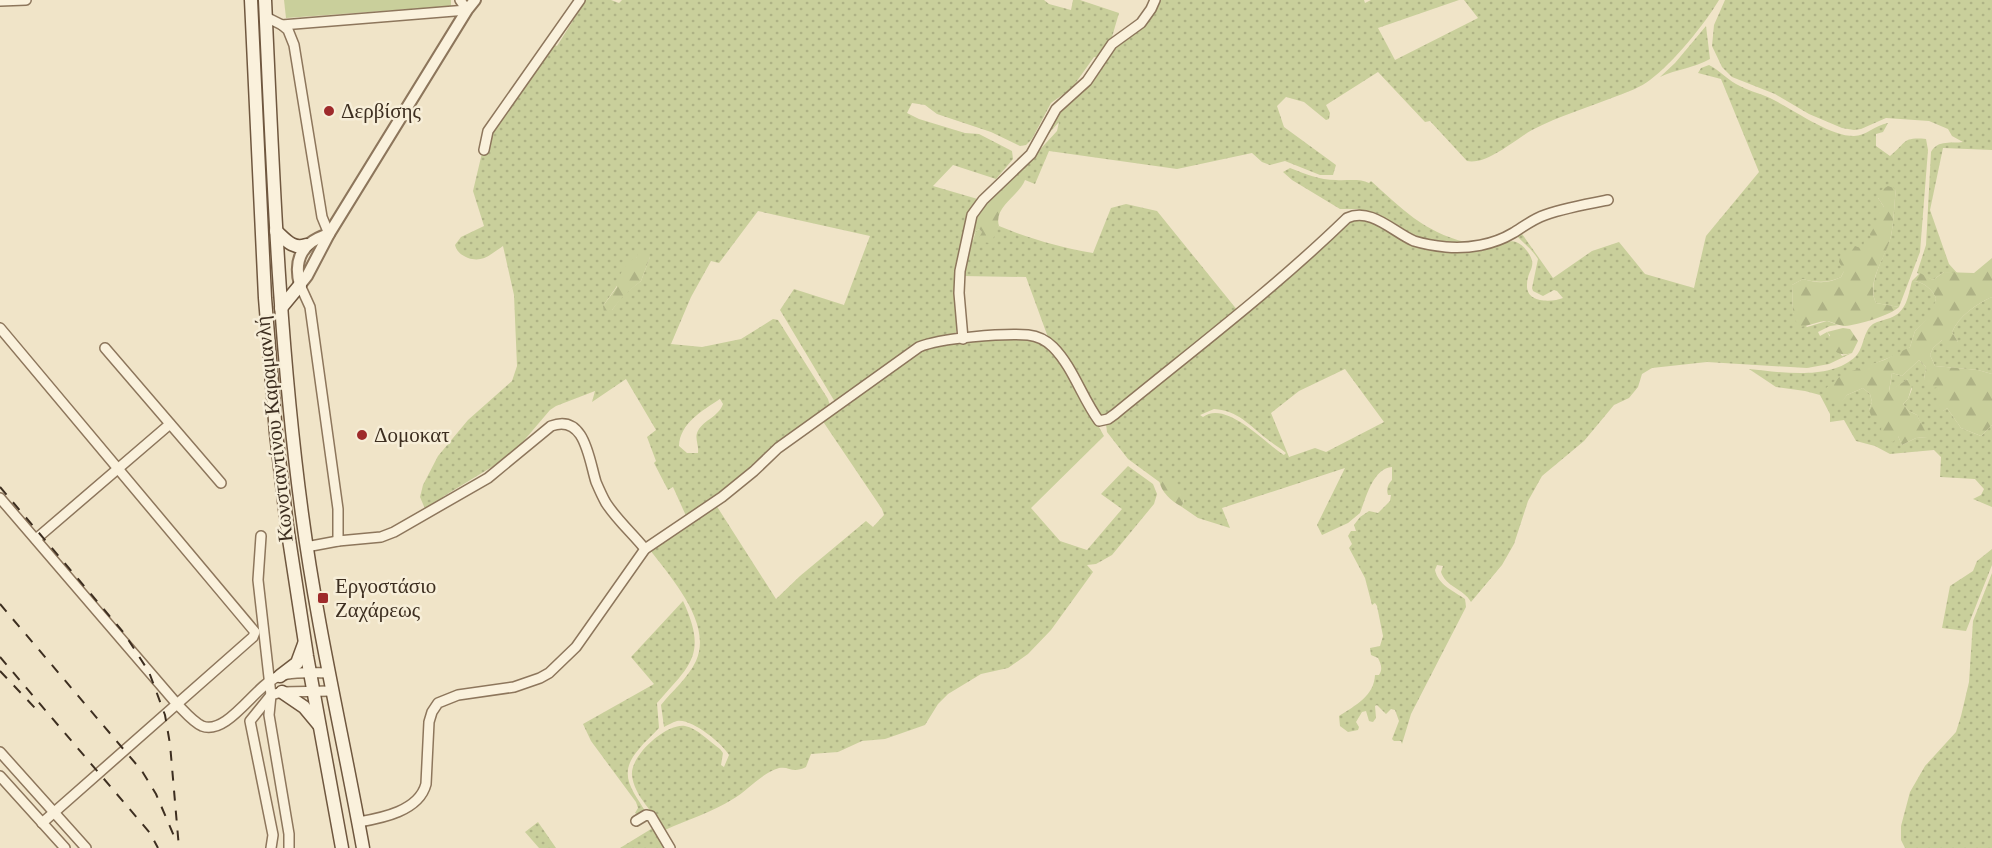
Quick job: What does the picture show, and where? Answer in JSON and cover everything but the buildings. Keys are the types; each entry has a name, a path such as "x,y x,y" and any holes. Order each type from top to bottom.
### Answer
{"main road":[{"name":"Κωνσταντίνου Καραμανλή","path":"251,0 265,298 276,433 305,640 342,848"},
{"name":"Κωνσταντίνου Καραμανλή","path":"265,0 281,308 296,469 306,547 331,691 363,848"},
{"path":"276,231 293,245 300,247 306,245"},
{"path":"281,308 300,285"},
{"path":"274,679 297,663 305,640"},
{"path":"277,694 304,707 319,725"}],"street":[{"path":"0,2 26,0"},
{"path":"282,25 464,5 475,0"},
{"path":"484,150 488,130 580,0"},
{"path":"963,339 959,293 960,271 970,220 975,210 1031,154 1056,110 1087,81 1112,44 1141,23 1155,0"},
{"path":"300,285 464,5"},
{"path":"266,17 288,30 294,45 322,218 329,234"},
{"path":"359,822 402,810 416,801 422,793 426,784 429,722 438,703 458,695 514,687 549,673 576,647 645,549 722,497 778,448 919,347 932,343 1005,335 1029,335 1047,342 1064,361 1089,407 1099,421 1102,421 1115,414 1273,286 1347,218 1354,215 1366,215 1414,241 1443,247 1457,247 1498,241 1544,215 1608,200"},
{"path":"329,234 315,238 306,245 298,267 300,285 310,308 338,509 338,541"},
{"path":"0,328 255,632 254,637 42,823"},
{"path":"105,348 221,483"},
{"path":"306,547 381,537 394,532 488,478 551,426 564,423 575,428 582,436 604,499 645,549"},
{"path":"36,539 170,424"},
{"path":"0,498 177,704 202,726 215,727 224,722 274,679 311,673 329,673"},
{"path":"261,536 258,580 277,694 269,715 289,834 289,848"},
{"path":"271,848 273,835 250,721 277,694 331,691"},
{"path":"0,752 86,848"},
{"path":"0,776 65,848"},
{"path":"636,821 646,815 651,816 670,848"}],"green space":[{"path":"284,0 451,0 451,6 286,18"},
{"path":"586,0 611,0 619,3 622,0 1044,0 1049,4 1071,10 1073,0 1080,0 1119,13 1112,37 1115,39 1100,58 1094,57 1072,88 1051,103 1032,139 1026,145 1020,146 991,132 937,114 925,105 912,103 907,113 919,119 965,133 979,134 1012,151 1013,159 996,179 953,165 933,186 981,200 968,217 959,250 956,284 959,327 954,335 938,338 835,402 780,310 794,289 844,305 870,236 758,211 719,263 711,261 691,297 671,344 702,347 741,339 773,319 778,320 828,399 830,406 769,449 744,476 687,518 673,487 668,490 654,463 656,461 647,437 656,430 626,379 592,402 595,391 556,406 521,444 495,465 444,496 435,506 426,511 420,497 423,485 438,456 468,420 512,381 517,366 514,295 503,246 487,257 473,259 463,256 455,245 461,237 484,226 473,191 486,136 551,43 557,46","holes":["637,257 650,257 641,281 623,295 612,310 603,306","720,399 723,404 721,409 702,425 697,433 698,453 687,453 679,446 683,431 693,418"]},
{"path":"1157,0 1364,0 1365,3 1371,0 1459,0 1378,28 1395,60 1478,18 1464,0 1719,0 1688,43 1646,83 1542,125 1492,156 1483,159 1467,161 1430,121 1425,122 1378,72 1326,105 1330,113 1329,119 1326,120 1304,102 1286,97 1277,106 1284,127 1336,165 1333,175 1320,175 1285,161 1270,165 1262,162 1252,153 1177,169 1049,151 1035,184 1025,180 1026,170 1022,169 1057,131 1059,122 1041,142 1052,119"},
{"path":"1725,0 1992,0 1992,150 1943,148 1930,210 1949,264 1958,274 1944,272 1933,280 1917,273 1926,245 1931,152 1937,145 1963,142 1952,136 1948,129 1929,121 1886,118 1861,129 1842,128 1809,114 1775,94 1732,77 1722,67 1712,46 1714,25"},
{"path":"1706,26 1710,59 1660,77 1675,63"},
{"path":"1709,65 1732,82 1770,98 1822,127 1844,135 1858,136 1888,123 1883,132 1876,134 1876,146 1890,156 1908,140 1926,139 1928,150 1920,252 1899,307 1876,303 1873,286 1891,236 1896,189 1878,198 1884,207 1873,243 1854,258 1841,277 1822,282 1803,279 1792,285 1793,313 1807,327 1827,321 1838,325 1818,332 1820,336 1827,332 1842,356 1852,353 1829,364 1807,368 1707,362 1652,368 1642,374 1638,387 1629,398 1614,405 1584,441 1542,476 1528,501 1514,544 1502,565 1471,602 1443,577 1441,572 1443,566 1437,565 1435,570 1439,580 1465,599 1466,607 1411,714 1402,744 1401,741 1392,739 1399,721 1395,710 1391,709 1386,714 1377,705 1375,706 1376,718 1373,722 1369,721 1366,711 1362,712 1356,722 1358,730 1348,732 1340,726 1339,716 1368,694 1375,675 1379,675 1380,662 1378,658 1371,655 1370,648 1380,646 1383,636 1377,606 1375,603 1372,605 1365,578 1349,548 1352,544 1348,536 1351,531 1356,531 1354,525 1360,517 1369,511 1378,513 1390,501 1391,495 1388,495 1387,489 1392,480 1392,467 1380,472 1375,478 1360,513 1348,523 1322,535 1317,525 1345,468 1222,508 1230,528 1198,518 1182,507 1184,500 1128,459 1107,432 1106,424 1357,217 1403,239 1421,244 1480,247 1513,241 1518,243 1526,250 1532,261 1527,285 1528,291 1535,299 1563,298 1554,290 1543,296 1533,291 1538,259 1516,235 1520,231 1553,278 1592,251 1619,242 1645,274 1694,288 1706,236 1759,172 1721,79 1698,73 1701,68","holes":["1345,369 1384,422 1326,452 1315,448 1289,457 1271,413 1299,391","1214,409 1237,416 1286,453 1284,455 1234,418 1212,413 1203,417 1200,415"]},
{"path":"1290,168 1324,179 1357,180 1369,183 1371,181 1414,218 1437,232 1465,242 1447,245 1418,240 1371,213 1357,209 1340,209 1292,180 1283,172"},
{"path":"1022,169 1026,170 1026,179 1003,207 998,219 999,226 991,243 980,242 982,232 979,229 969,246 976,211"},
{"path":"1888,186 1896,189 1892,230 1889,244 1875,278 1873,295 1876,303 1899,307 1866,322 1851,325 1843,326 1827,321 1798,327 1793,313 1792,285 1803,279 1822,282 1841,277 1844,271 1839,262 1841,253 1851,252 1855,246 1863,249 1864,241 1872,243 1870,234 1878,221 1876,209 1884,207 1878,198 1878,192"},
{"path":"1126,204 1157,211 1238,311 1112,414 1103,417 1098,415 1049,340 1026,277 962,276 966,246 973,240 979,229 982,232 981,236 999,226 1045,242 1093,253 1111,208"},
{"path":"643,250 650,257 641,281 624,295 612,310 604,312 603,306 617,287 623,269 637,257 638,252"},
{"path":"1992,258 1992,297 1969,311 1955,326 1952,332 1958,342 1957,351 1947,350 1942,340 1933,348 1930,355 1935,366 1978,370 1992,374 1992,425 1981,436 1961,428 1947,408 1942,412 1939,407 1938,387 1930,389 1924,379 1926,367 1919,360 1902,376 1892,373 1889,391 1908,379 1914,379 1908,399 1903,404 1917,415 1928,437 1916,438 1902,445 1898,436 1893,442 1884,439 1881,429 1883,424 1873,421 1869,410 1872,402 1870,394 1863,388 1847,395 1840,404 1830,398 1826,388 1843,374 1884,360 1910,347 1915,331 1932,313 1936,298 1927,286 1912,281 1920,273 1933,280 1944,272 1974,273"},
{"path":"1912,281 1923,284 1936,298 1933,313 1915,331 1910,347 1871,365 1840,403 1847,395 1863,388 1870,394 1872,402 1869,410 1898,436 1902,445 1916,438 1927,437 1917,415 1903,404 1912,389 1908,379 1889,392 1892,373 1902,376 1919,360 1926,367 1924,379 1938,386 1943,411 1947,408 1961,428 1981,436 1992,425 1992,507 1973,499 1981,495 1984,489 1975,479 1940,477 1941,457 1934,450 1890,454 1875,446 1856,441 1844,420 1830,422 1830,414 1820,395 1776,387 1749,369 1805,373 1833,369 1845,364 1859,353 1870,327 1900,312 1906,303"},
{"path":"1992,297 1992,374 1978,370 1935,366 1930,355 1933,348 1942,340 1958,342 1952,332 1959,321 1974,307"},
{"path":"1843,328 1850,329 1858,341 1852,353 1839,353 1829,343 1830,335 1827,332"},
{"path":"1018,338 1042,342 1061,360 1104,436 1031,508 1060,541 1087,550 1122,509 1101,494 1128,466 1153,484 1157,494 1154,504 1112,555 1096,564 1087,565 1093,572 1051,630 1028,654 1008,668 981,674 948,694 938,704 925,725 885,739 862,741 838,752 811,754 806,767 797,770 779,768 773,770 725,804 665,830 640,797 634,783 633,767 643,750 659,735 677,726 685,726 699,732 720,749 723,753 721,765 724,767 729,755 713,738 690,723 677,721 664,727 661,705 693,667 700,646 699,632 687,602 650,550 716,505 776,599 866,521 873,527 884,515 822,420 923,350 951,343"},
{"path":"1162,478 1168,480 1185,495 1182,507 1164,492 1159,480"},
{"path":"1992,549 1992,565 1966,631 1942,628 1950,586 1973,571 1977,561"},
{"path":"1992,573 1992,848 1905,848 1901,840 1901,826 1910,792 1925,766 1956,732 1969,682 1973,621"},
{"path":"683,601 694,634 692,658 678,679 657,703 659,728 632,758 628,775 629,782 647,814 639,816 635,813 638,808 636,802 591,741 583,724 654,684 631,657"},
{"path":"538,822 556,848 539,848 525,832"},
{"path":"656,826 667,848 620,848"}],"railway":[{"path":"0,487 124,633 149,672 165,715 170,744 179,848"},
{"path":"0,604 142,771 156,794 174,836"},
{"path":"0,657 150,833 158,848"},
{"path":"0,671 35,708"}],"place":[{"name":"Δερβίσης","path":"329,111"},
{"name":"Δομοκατ","path":"362,435"},
{"name":"Εργοστάσιο Ζαχάρεως","path":"323,598"}]}
